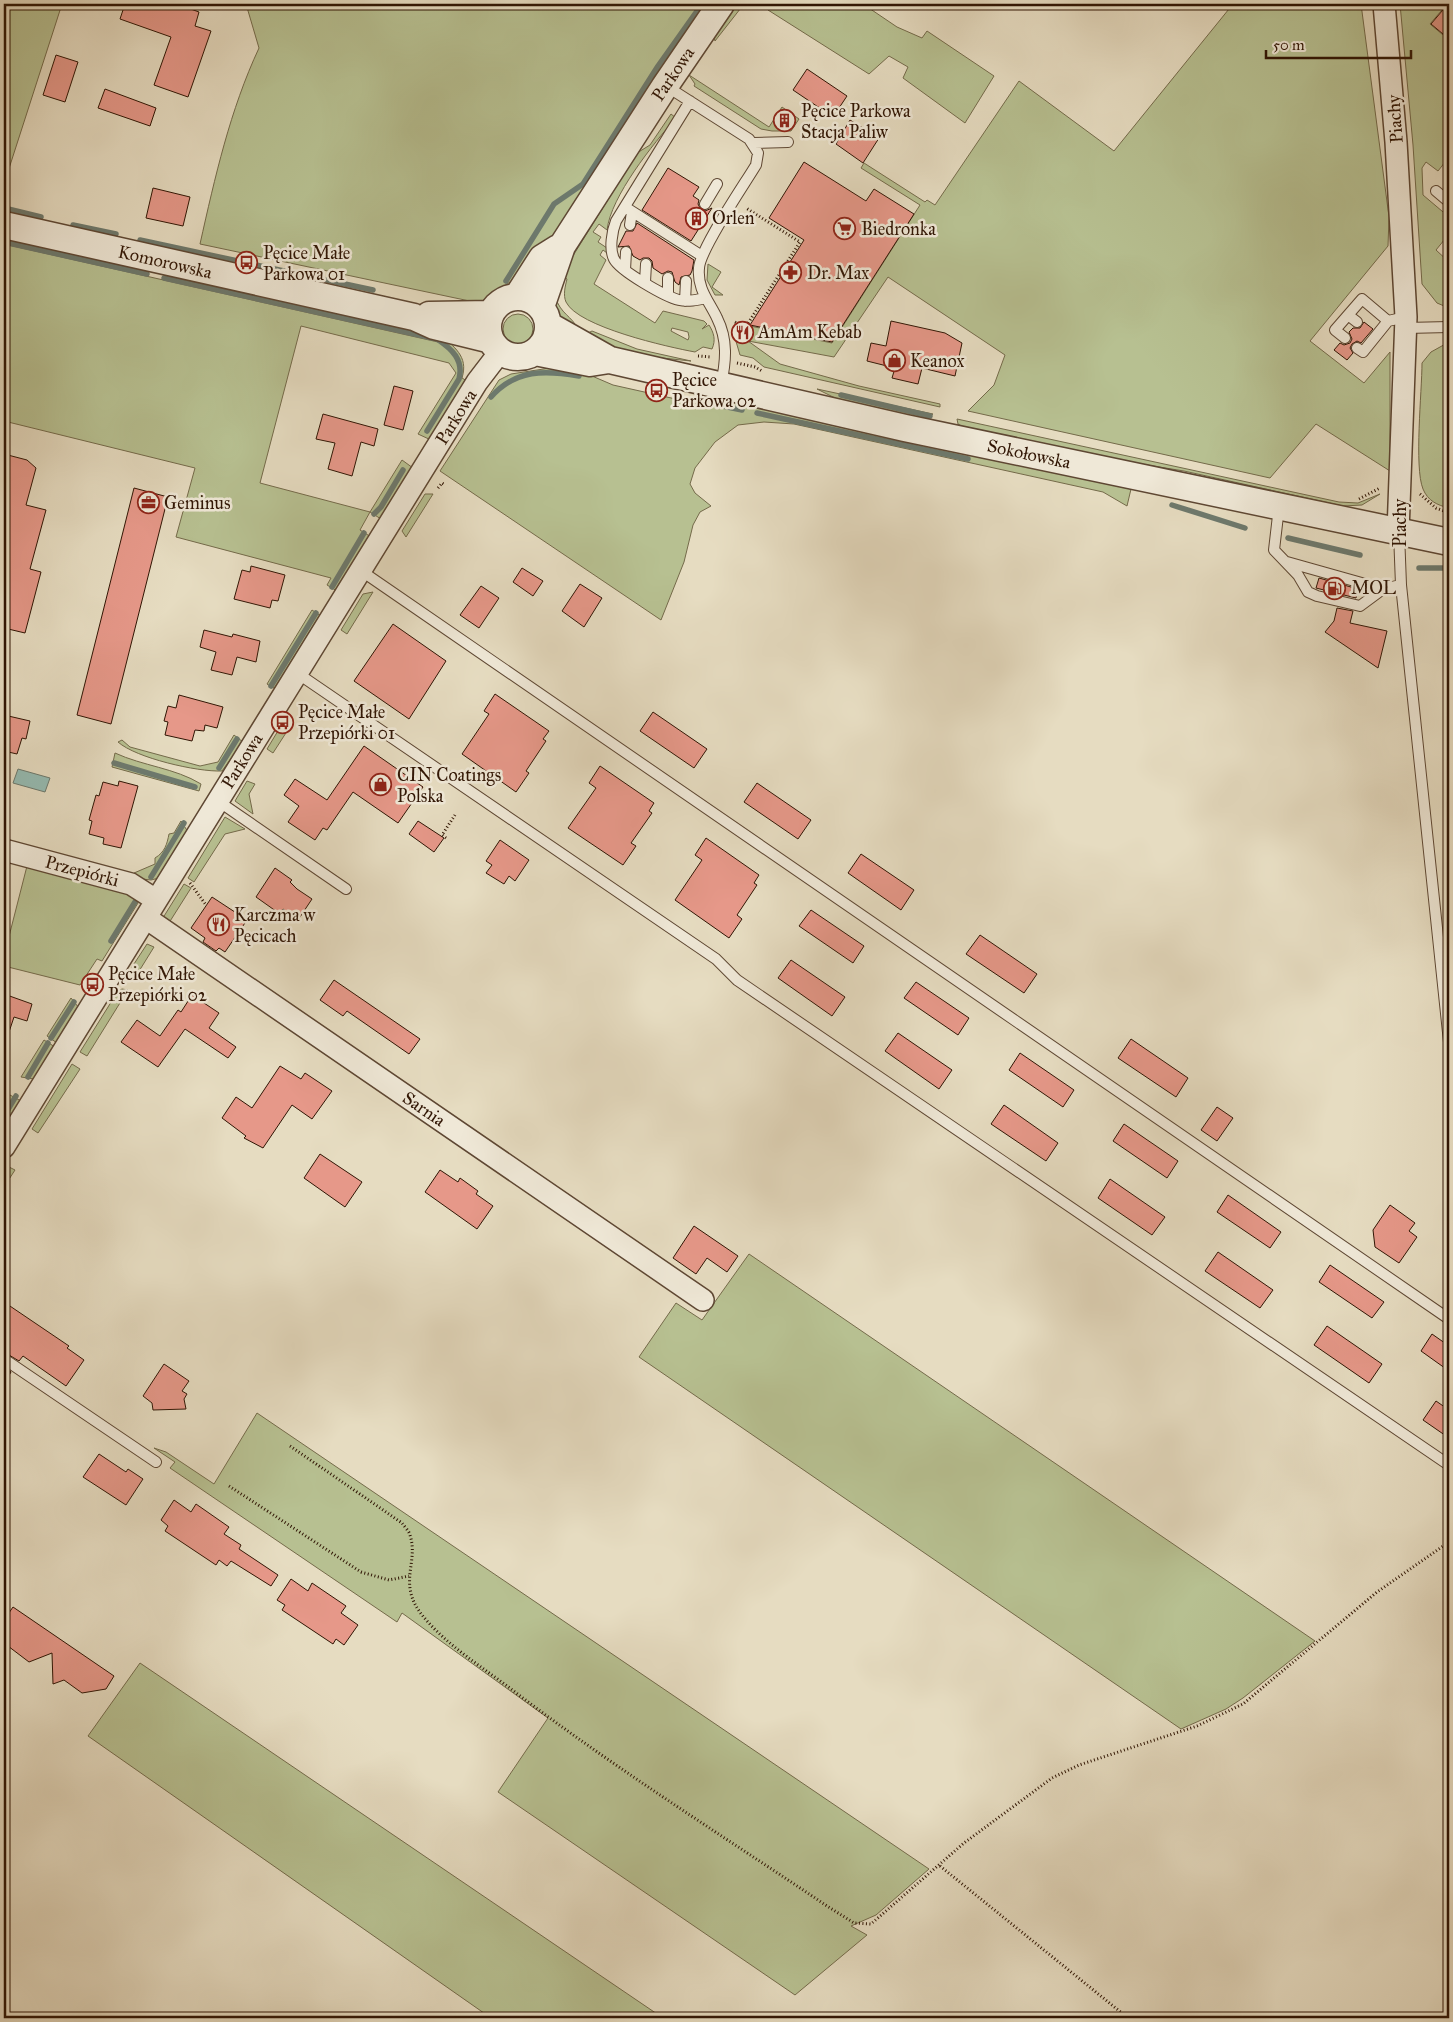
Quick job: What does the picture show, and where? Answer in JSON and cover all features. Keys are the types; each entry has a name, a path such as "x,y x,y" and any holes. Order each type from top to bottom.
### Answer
{"street":[{"name":"Parkowa","path":"545,316 562,246 665,86 721,4"},
{"name":"Piachy","path":"1384,4 1395,124 1400,322 1398,532"},
{"name":"Komorowska","path":"4,225 414,317 434,326 496,346"},
{"name":"Parkowa","path":"518,297 542,258 562,246"},
{"path":"518,297 526,298 545,316 546,340 535,352 518,358 496,346 488,329 491,314 504,301 518,297"},
{"name":"Komorowska","path":"414,317 434,314 491,314"},
{"name":"Sokołowska","path":"545,316 610,360 905,428 1449,542"},
{"name":"Parkowa","path":"4,1147 481,376 496,346"},
{"name":"Sokołowska","path":"535,352 590,363 610,360"},
{"name":"Przepiórki","path":"4,850 131,884 156,900"},
{"name":"Sarnia","path":"146,918 703,1300"}],"lane":[{"path":"665,86 754,143 788,142"},
{"path":"690,102 629,209 616,221 612,238 614,259 624,270 668,296 685,301 706,298"},
{"path":"721,386 726,360 720,325 699,280 702,256 758,162 758,153 754,143"},
{"path":"705,204 717,184"},
{"path":"1436,191 1449,202"},
{"path":"629,209 630,225"},
{"path":"629,209 669,240 702,256"},
{"path":"685,248 687,232"},
{"path":"624,270 626,252"},
{"path":"644,282 646,264"},
{"path":"668,278 668,296"},
{"path":"685,301 686,281"},
{"path":"1345,338 1335,330 1362,299 1400,322 1449,327"},
{"path":"1348,315 1357,322"},
{"path":"1357,348 1363,352 1373,335 1400,322"},
{"path":"1279,507 1273,546 1281,559 1301,579 1306,590 1317,596 1360,606 1383,589 1401,584"},
{"name":"Piachy","path":"1398,532 1401,584 1449,1042"},
{"path":"1281,559 1383,589"},
{"path":"360,570 1449,1319"},
{"path":"297,673 716,959 737,980 1449,1465"},
{"path":"218,801 346,889"},
{"path":"4,1358 156,1462"}],"path":[{"path":"720,325 731,319 745,328 800,242 735,201"},
{"path":"693,356 706,356"},
{"path":"438,488 442,483 445,485"},
{"path":"1414,494 1420,494 1436,508 1449,513"},
{"path":"446,838 442,835 455,815"},
{"path":"183,879 193,885 206,905"},
{"path":"290,1446 402,1523 410,1533 409,1576 411,1595 422,1614 457,1648 556,1723 854,1923 872,1924 964,1843 1052,1778 1079,1765 1198,1726 1243,1704 1377,1592 1449,1542"},
{"path":"229,1486 361,1572 389,1580 409,1576"},
{"path":"940,1866 1128,2018"}],"green space":[{"path":"4,4 62,4 4,184"},
{"path":"246,4 709,4 570,219 510,282 479,303 200,244 232,120 259,48"},
{"path":"738,4 744,4 715,41 714,37"},
{"path":"768,4 863,4 897,27 922,38 927,31 994,76 965,123 903,78 908,67 889,56 869,74 768,10"},
{"path":"1233,4 1361,4 1389,217 1388,246 1310,341 1364,383 1390,352 1390,471 1316,424 1270,478 968,411 994,385 1005,355 888,277 834,357 748,341 780,364 859,386 940,404 940,407 764,367 753,358 740,355 735,338 747,340 750,326 832,343 920,205 861,168 864,163 925,202 927,200 935,205 1019,81 1114,151"},
{"path":"1400,4 1447,4 1430,24 1449,40 1449,75 1444,81 1449,85 1449,157 1438,171 1426,162 1422,168 1423,195 1449,217 1449,234 1436,250 1449,262 1449,308 1437,303 1422,284 1413,145"},
{"path":"689,75 769,127 782,107 799,119 791,131 761,129 694,86 695,84","holes":["780,118 791,118 791,127 780,127"]},
{"path":"671,114 676,118 634,171 616,202 607,230 599,224 593,232 601,237 598,242 607,248 607,253 603,250 600,255 606,260 594,284 655,323 663,311 704,321 707,324 702,329 709,325 713,334 714,343 712,349 703,347 695,352 645,341 587,320 574,311 565,299 567,279 561,275 637,153 650,145","holes":["672,328 688,332 688,340 671,331"]},
{"path":"4,244 438,342 441,333 459,352 464,370 462,378 467,381 431,440 418,434 456,373 449,363 301,326 260,483 370,512 360,530 371,537 337,591 327,585 331,578 176,537 195,468 4,421"},
{"path":"708,264 721,272 712,287 723,295 715,295 707,280"},
{"path":"555,296 560,307 577,328 557,315 552,302"},
{"path":"518,314 524,315 532,323 532,335 524,343 518,344 512,343 504,335 503,329 504,323 512,315"},
{"path":"592,331 637,349 691,361 633,355 586,339 588,333"},
{"path":"1449,342 1449,508 1433,502 1427,497 1423,489 1420,478 1419,447 1422,363 1431,352"},
{"path":"550,368 592,376 613,385 698,404 700,395 715,397 1131,489 1127,506 1103,492 794,424 764,422 738,425 715,442 695,468 690,484 695,493 711,506 700,512 693,525 684,562 661,620 440,471 499,380 511,374"},
{"path":"817,389 933,414 927,418 921,418 845,403"},
{"path":"957,419 1339,502 1358,503 1380,494 1362,505 1343,506 1184,471 1116,460 965,428 958,424"},
{"path":"402,460 413,468 381,519 370,512"},
{"path":"425,494 433,494 406,537 402,531"},
{"path":"373,592 347,634 341,630 363,594"},
{"path":"312,610 321,616 278,686 273,688 267,684"},
{"path":"287,716 293,722 273,753 267,749"},
{"path":"234,735 243,742 222,771 211,771 167,763 138,753 118,742 122,740 130,747 200,766 218,762"},
{"path":"115,753 181,774 201,784 199,791 112,767"},
{"path":"247,781 255,784 249,794 253,814 235,801"},
{"path":"225,817 245,829 225,834 194,882 188,878"},
{"path":"181,821 188,832 159,878 151,880 133,878 134,873 155,864 155,858 165,848 169,834 174,833"},
{"path":"27,866 128,890 138,903 102,961 97,959 80,985 4,966 4,956"},
{"path":"184,884 191,888 167,926 161,921"},
{"path":"147,944 154,947 136,976 132,967"},
{"path":"122,989 128,990 87,1056 80,1052 118,991"},
{"path":"71,998 79,1008 57,1043 47,1036"},
{"path":"44,1040 55,1047 34,1079 21,1077"},
{"path":"72,1064 80,1069 38,1133 32,1129"},
{"path":"10,1095 21,1101 4,1129 4,1097"},
{"path":"9,1167 15,1170 4,1187 4,1175"},
{"path":"749,1254 1315,1641 1243,1698 1226,1709 1181,1729 639,1357 676,1303 702,1320"},
{"path":"257,1413 929,1869 876,1915 851,1926 867,1935 795,1995 498,1792 548,1718 402,1613 397,1622 170,1468 175,1462 154,1448 166,1452 214,1484"},
{"path":"140,1663 663,2018 491,2018 88,1736"}],"water":[{"path":"18,769 50,778 45,792 13,783"}],"building":[{"path":"125,4 177,4 199,12 195,26 211,31 188,97 154,85 171,37 120,19"},
{"path":"1449,4 1449,39 1431,24"},
{"path":"56,55 78,62 65,102 43,95"},
{"path":"807,69 847,96 833,117 793,90"},
{"path":"105,89 156,108 150,126 98,108"},
{"path":"850,120 879,138 863,163 836,144"},
{"path":"804,162 866,201 874,189 914,214 832,342 750,325 804,240 769,218"},
{"path":"668,168 699,187 693,196 699,200 698,204 701,210 705,211 712,208 691,241 642,210"},
{"path":"153,188 190,197 183,226 146,218"},
{"path":"637,223 694,260 690,275 681,277 679,285 675,282 672,272 668,271 662,274 653,268 652,261 649,258 640,260 633,256 629,246 618,247 626,231 633,231"},
{"path":"891,321 945,333 962,343 955,376 922,368 918,384 892,378 895,368 867,361 871,343 886,346"},
{"path":"1364,322 1373,329 1361,343 1357,341 1352,344 1350,348 1353,353 1347,360 1334,350 1340,343 1344,345 1350,343 1352,339 1349,332 1353,328 1360,328"},
{"path":"394,386 413,391 403,430 384,425"},
{"path":"323,414 378,429 374,446 361,442 352,476 328,469 335,443 316,439"},
{"path":"4,454 27,460 36,468 26,505 46,510 30,569 41,572 25,633 4,628"},
{"path":"134,488 168,497 111,724 77,715"},
{"path":"251,566 285,575 278,601 272,600 270,608 234,599 242,570 250,572"},
{"path":"522,568 543,581 533,596 513,582"},
{"path":"1319,578 1358,589 1356,598 1316,588"},
{"path":"580,584 602,598 584,627 562,611"},
{"path":"481,586 499,598 479,628 460,615"},
{"path":"1337,608 1353,611 1350,623 1387,631 1378,668 1325,632 1334,621"},
{"path":"393,624 446,661 409,719 354,681"},
{"path":"204,630 232,637 233,634 260,641 256,662 237,657 232,675 211,670 216,652 200,647"},
{"path":"495,694 549,731 543,739 546,741 526,771 529,773 516,792 462,754 489,714 484,711"},
{"path":"179,695 223,707 217,728 205,725 204,731 195,730 192,741 165,735 168,722 164,721 168,706 176,708"},
{"path":"653,712 707,749 694,768 640,731"},
{"path":"4,715 30,721 26,739 22,738 17,754 4,751"},
{"path":"364,746 423,787 398,823 353,792 327,830 323,828 315,840 288,822 299,806 284,795 295,779 327,800"},
{"path":"600,766 654,803 649,811 652,813 631,843 636,846 623,865 568,828 596,788 589,783"},
{"path":"119,781 138,786 121,848 103,844 104,838 89,834 92,821 89,820 96,795 99,796 103,782 118,786"},
{"path":"757,783 811,820 798,839 744,802"},
{"path":"418,821 444,838 434,852 409,834"},
{"path":"706,838 759,875 754,883 757,885 737,915 742,919 729,938 675,900 702,860 695,855"},
{"path":"500,840 529,860 515,881 509,876 504,884 486,873 492,865 486,861"},
{"path":"861,854 914,890 901,910 848,873"},
{"path":"275,868 292,880 290,882 297,889 312,899 298,920 283,909 280,914 256,897"},
{"name":"Karczma w Pęcicach","path":"212,897 247,920 225,952 219,948 216,951 203,942 205,938 191,928"},
{"path":"811,910 864,946 853,963 799,926"},
{"path":"980,935 1037,974 1024,993 966,954"},
{"path":"791,960 845,997 832,1016 778,978"},
{"path":"334,980 420,1039 409,1054 347,1011 343,1016 320,1000"},
{"path":"916,982 969,1018 958,1035 904,998"},
{"path":"4,994 32,1004 27,1021 14,1017 6,1041 4,1041"},
{"path":"192,995 219,1013 209,1028 236,1047 228,1058 185,1029 158,1067 121,1042 137,1020 160,1036 178,1010 181,1012"},
{"path":"898,1033 952,1070 939,1089 885,1051"},
{"path":"1131,1039 1188,1078 1176,1097 1118,1058"},
{"path":"1020,1053 1074,1090 1063,1107 1009,1070"},
{"path":"280,1066 301,1079 305,1073 332,1091 312,1119 292,1105 263,1148 244,1138 246,1136 222,1118 236,1097 252,1108"},
{"path":"1004,1105 1058,1143 1046,1161 991,1124"},
{"path":"1217,1107 1233,1118 1217,1141 1201,1130"},
{"path":"1124,1124 1178,1161 1167,1178 1113,1141"},
{"path":"320,1154 362,1182 345,1207 304,1178"},
{"path":"440,1170 458,1182 460,1178 478,1191 476,1194 493,1206 477,1229 425,1192"},
{"path":"1110,1179 1165,1217 1152,1235 1098,1198"},
{"path":"1228,1195 1281,1232 1270,1248 1217,1212"},
{"path":"1390,1205 1415,1223 1409,1231 1417,1237 1399,1263 1375,1247 1373,1230"},
{"path":"694,1226 738,1256 727,1272 707,1258 696,1274 673,1258"},
{"path":"1218,1252 1273,1290 1260,1308 1205,1271"},
{"path":"1330,1265 1384,1302 1372,1318 1319,1282"},
{"path":"4,1302 69,1346 67,1348 84,1360 66,1386 23,1356 19,1361 4,1352"},
{"path":"1327,1326 1382,1364 1369,1383 1314,1345"},
{"path":"1432,1334 1449,1346 1449,1371 1421,1351"},
{"path":"164,1364 189,1381 182,1391 187,1394 184,1399 186,1409 153,1410 152,1403 143,1396"},
{"path":"4,1367 11,1372 4,1384"},
{"path":"1436,1401 1449,1410 1449,1438 1423,1420"},
{"path":"99,1454 126,1472 128,1469 143,1479 126,1505 83,1477"},
{"path":"174,1500 191,1512 196,1504 229,1527 224,1534 241,1545 239,1549 278,1575 271,1586 231,1561 227,1566 219,1560 216,1565 165,1531 168,1526 161,1520"},
{"path":"291,1579 308,1591 312,1583 346,1606 341,1613 358,1625 344,1645 336,1639 333,1644 282,1610 285,1605 277,1600"},
{"path":"13,1607 114,1676 106,1689 82,1693 64,1680 53,1684 52,1653 29,1662 4,1643 4,1620"}],"waterway":[{"path":"506,281 554,204 583,184 658,66 702,4"},
{"path":"4,208 41,217"},
{"path":"73,225 116,234"},
{"path":"140,240 373,290"},
{"path":"4,242 147,274"},
{"path":"164,278 437,339 456,356 460,372 459,379 427,431"},
{"path":"491,397 501,388 521,376 543,373 579,376"},
{"path":"841,395 930,416"},
{"path":"699,401 742,410"},
{"path":"757,413 968,459"},
{"path":"374,514 381,507 403,470"},
{"path":"1172,505 1245,528"},
{"path":"332,587 364,533"},
{"path":"1288,538 1360,555"},
{"path":"1419,568 1449,568"},
{"path":"271,686 316,613"},
{"path":"219,768 237,739"},
{"path":"114,763 195,787"},
{"path":"151,877 184,823"},
{"path":"111,941 135,902"},
{"path":"51,1038 74,1002"},
{"path":"28,1077 48,1043"},
{"path":"4,1116 16,1096"}],"place":[{"name":"Pęcice Parkowa Stacja Paliw","path":"785,121"},
{"name":"Orlen","path":"696,218"},
{"name":"Biedronka","path":"845,229"},
{"name":"Pęcice Małe Parkowa 01","path":"247,263"},
{"name":"Dr. Max","path":"791,273"},
{"name":"AmAm Kebab","path":"742,332"},
{"name":"Keanox","path":"894,361"},
{"name":"Pęcice Parkowa 02","path":"656,390"},
{"name":"Geminus","path":"148,503"},
{"name":"MOL","path":"1335,588"},
{"name":"Pęcice Małe Przepiórki 01","path":"282,722"},
{"name":"CIN Coatings Polska","path":"381,785"},
{"name":"Karczma w Pęcicach","path":"218,925"},
{"name":"Pęcice Małe Przepiórki 02","path":"92,984"}]}
